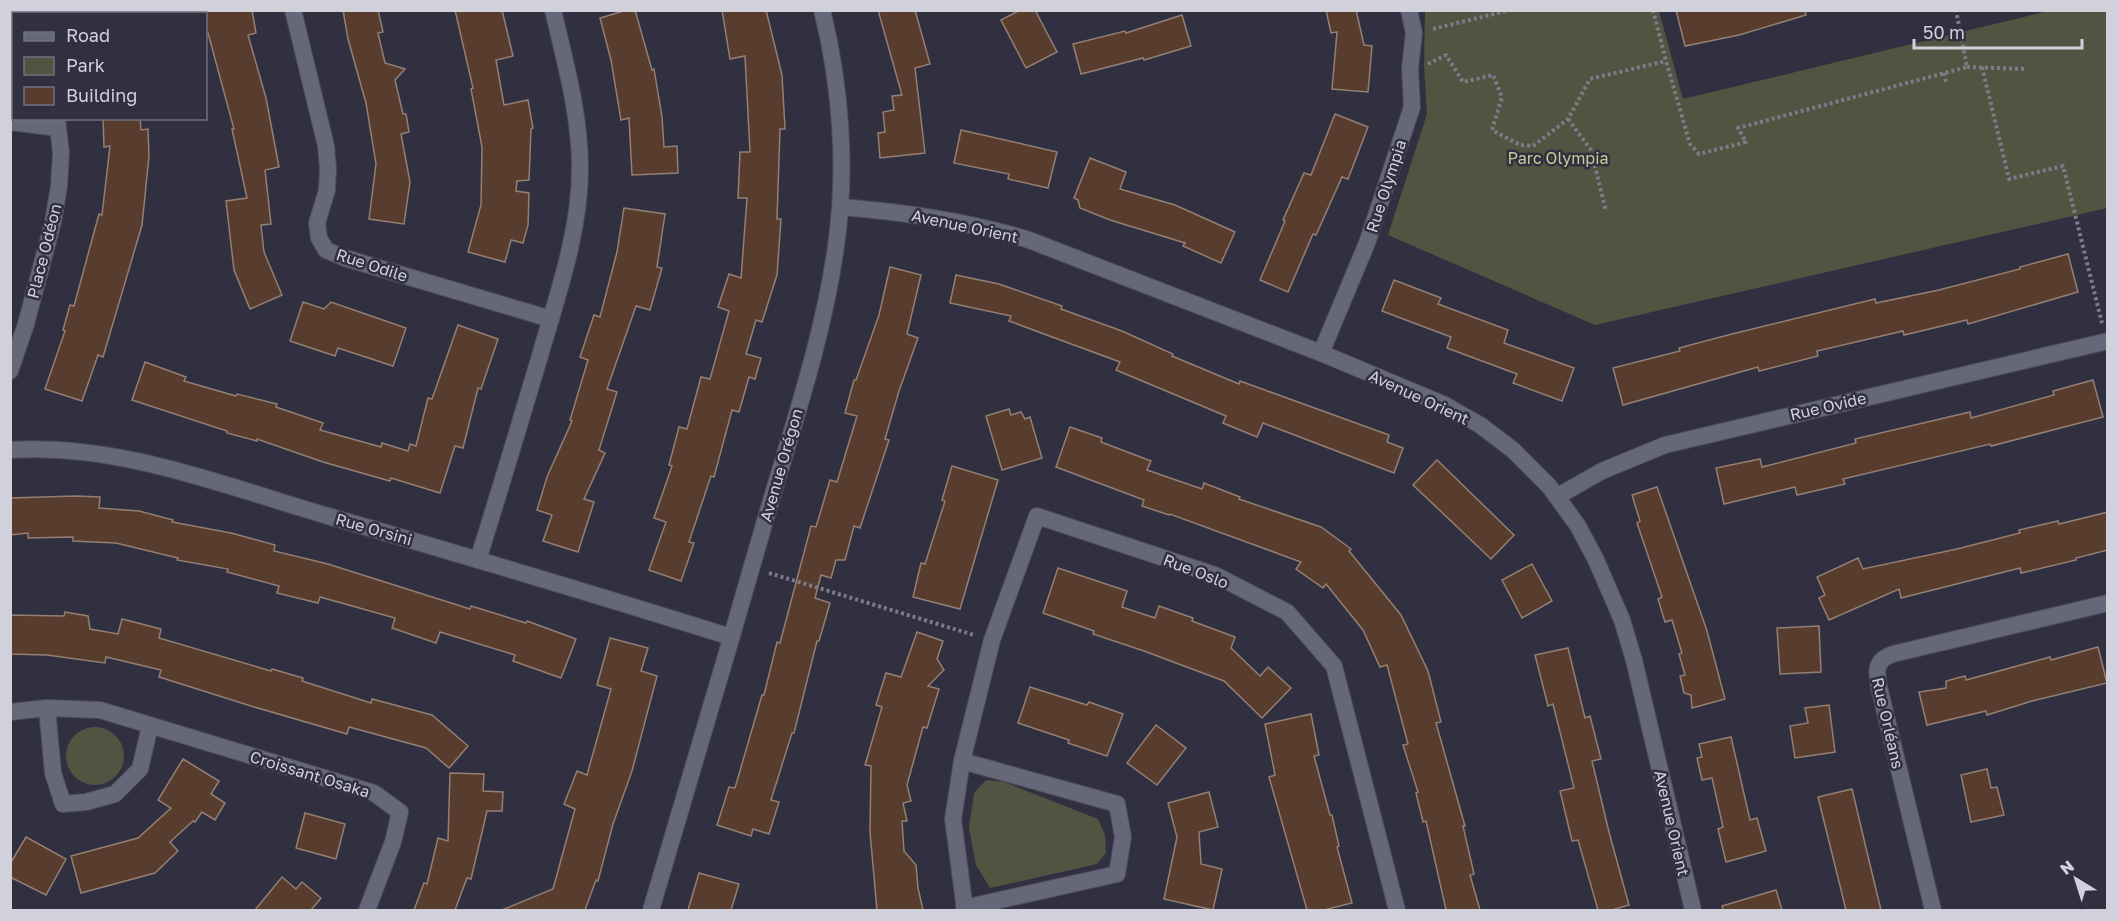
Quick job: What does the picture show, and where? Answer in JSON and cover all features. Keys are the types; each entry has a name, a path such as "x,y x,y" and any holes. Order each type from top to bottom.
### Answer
{"street":[{"name":"Rue Odile","path":"293,10 326,146 327,190 318,223 319,238 326,250 345,258 551,319"},
{"path":"478,560 551,319 572,243 579,202 580,167 575,105 553,10"},
{"name":"Avenue Orégon","path":"651,910 823,317 836,246 840,207 840,149 832,56 822,10"},
{"name":"Rue Olympia","path":"1321,353 1367,243 1412,107 1410,69 1414,33 1409,10"},
{"name":"Place Odéon","path":"10,122 58,123 61,153 59,186 53,222 26,324 10,371"},
{"name":"Avenue Orient","path":"840,207 940,218 1004,232 1092,263 1321,353 1444,405 1480,425 1513,450 1557,496 1578,526 1596,560 1622,620 1634,660 1693,910"},
{"name":"Rue Ovide","path":"1557,496 1602,471 1665,445 2108,341"},
{"name":"Rue Orsini","path":"10,450 41,449 76,452 148,463 731,637"},
{"name":"Rue Oslo","path":"962,760 1117,804 1123,837 1117,874 964,909 953,819 962,760 992,640 1037,516 1215,575 1287,612 1334,666 1397,910"},
{"name":"Rue Orléans","path":"1933,910 1879,687 1876,673 1878,663 1886,656 1893,654 2108,603"},
{"path":"46,708 52,773 63,804 86,802 115,794 140,769 150,726"},
{"name":"Croissant Osaka","path":"10,712 46,708 100,710 375,793 400,812 393,842 367,910"}],"path":[{"path":"1414,33 1510,10"},
{"path":"1653,10 1690,144 1699,154 1746,142 1738,128 1967,67 2025,69"},
{"path":"1956,10 1967,67"},
{"path":"1424,66 1446,55 1463,81 1493,75 1502,97 1492,130 1521,145 1533,146 1568,119 1590,79 1666,61"},
{"path":"1982,67 2009,178 2064,166 2102,324"},
{"path":"1944,73 1946,82"},
{"path":"1568,119 1591,150 1606,211"},
{"path":"769,573 992,640"}],"green space":[{"name":"Parc Olympia","path":"1425,11 1659,11 1683,99 2049,11 2107,11 2107,208 1595,325 1388,235 1427,114 1424,65"},
{"path":"12,24 12,108 10,108 10,25"},
{"path":"89,727 101,727 116,735 124,750 124,762 116,777 101,785 89,785 74,777 66,762 66,750 74,735"},
{"path":"986,780 1004,782 1098,819 1105,835 1106,853 1097,864 990,888 976,865 969,828 974,793"}],"building":[{"path":"206,10 252,10 256,33 248,35 266,98 279,167 265,170 271,224 261,225 264,252 282,295 250,309 234,270 226,201 247,198 232,129 234,129 207,33"},
{"path":"343,10 378,10 383,32 378,33 385,63 405,69 395,80 409,132 401,134 410,182 404,224 369,219 376,164 366,103 348,39"},
{"path":"455,10 502,10 513,56 496,60 504,105 528,100 533,128 531,129 529,180 517,181 516,191 529,193 528,225 523,243 511,240 505,262 468,252 481,205 482,147 471,89 473,88"},
{"path":"635,10 652,70 654,69 662,117 664,147 677,146 678,173 632,175 629,118 621,120 611,60 600,18"},
{"path":"722,10 766,10 782,75 785,129 780,129 777,219 781,219 777,275 762,322 756,320 746,354 761,358 755,379 749,377 739,412 732,410 714,477 711,476 689,542 694,543 681,581 649,570 666,522 654,518 672,466 669,465 679,427 687,429 701,377 710,379 729,311 718,307 729,274 741,278 747,198 738,198 740,152 750,152 745,56 730,59"},
{"path":"878,10 915,10 930,64 915,68 925,153 880,158 878,133 885,132 883,112 894,110 892,96 902,95"},
{"path":"1020,10 1035,10 1057,52 1026,68 1001,20"},
{"path":"1326,10 1356,10 1364,45 1372,46 1368,92 1332,89 1337,32 1331,33"},
{"path":"1676,10 1805,10 1806,15 1739,35 1685,46"},
{"path":"1182,15 1191,46 1144,60 1143,58 1081,74 1073,44 1125,31 1126,33"},
{"path":"1335,114 1368,127 1348,179 1342,177 1316,235 1313,234 1288,292 1260,280 1304,173 1311,175"},
{"path":"103,120 140,120 141,130 148,129 149,156 142,225 103,357 98,355 82,401 45,389 65,331 63,330 70,305 74,306 99,214 102,215 110,146 104,147"},
{"path":"961,130 1057,152 1048,188 1008,179 1009,174 954,163"},
{"path":"1090,158 1126,172 1120,189 1175,205 1235,232 1221,263 1183,246 1185,243 1110,220 1080,208 1078,200 1074,198"},
{"path":"624,208 665,214 657,267 662,268 650,310 636,306 607,389 617,392 599,450 605,453 584,499 594,502 578,552 543,541 552,515 537,510 547,477 572,421 570,420 588,360 580,357 594,315 600,317 617,252"},
{"path":"2068,254 2078,292 1968,324 1967,320 1904,335 1903,331 1817,351 1818,356 1759,371 1758,367 1623,405 1613,368 1680,351 1679,348 1728,335 1875,299 1876,303 1939,290"},
{"path":"890,267 921,275 907,334 918,338 899,391 885,439 889,440 860,528 854,526 845,560 836,560 831,578 821,575 815,598 830,603 819,641 817,641 794,733 792,733 771,800 779,802 769,834 753,829 751,836 717,825 729,787 735,788 762,695 764,695 777,642 780,643 811,526 816,527 830,480 837,482 857,416 845,413 854,380 856,380 879,315"},
{"path":"956,275 999,284 1062,306 1061,309 1122,331 1173,354 1172,356 1239,384 1240,381 1389,435 1387,442 1403,448 1394,473 1263,423 1257,437 1223,423 1226,416 1116,370 1120,362 1009,321 1011,316 950,303"},
{"path":"1394,280 1441,298 1438,304 1508,330 1504,343 1574,368 1562,401 1513,383 1517,374 1447,348 1451,337 1382,311"},
{"path":"303,302 324,309 331,302 406,328 393,366 338,348 335,356 290,341"},
{"path":"458,325 498,339 481,389 478,388 463,448 455,446 440,493 391,478 390,481 323,462 257,439 257,441 227,433 227,431 132,400 145,362 186,377 184,381 236,396 237,394 277,404 276,407 323,423 320,430 381,447 382,443 408,451 410,444 416,446 428,398 432,399"},
{"path":"2093,380 2103,417 1991,446 1990,444 1843,479 1845,484 1797,495 1795,487 1724,504 1716,468 1760,459 1762,467 1856,443 1855,439 1970,412 1971,418 2054,395 2053,391"},
{"path":"1009,409 1011,415 1021,412 1025,419 1030,417 1042,458 1002,470 986,416"},
{"path":"1070,427 1102,438 1101,442 1151,461 1147,470 1202,489 1204,483 1240,497 1239,499 1321,527 1351,549 1349,551 1401,615 1428,671 1441,722 1436,723 1465,826 1463,826 1474,874 1470,875 1480,910 1446,910 1426,821 1423,822 1416,793 1418,792 1403,745 1408,744 1387,665 1380,667 1363,630 1326,584 1323,588 1296,569 1301,562 1142,506 1144,500 1056,467"},
{"path":"1437,460 1514,535 1491,559 1413,485"},
{"path":"952,466 998,480 960,609 913,597 921,563 925,564 945,501 942,500"},
{"path":"1657,487 1707,631 1725,699 1692,708 1691,695 1684,693 1680,676 1685,675 1679,654 1682,653 1672,620 1665,622 1658,599 1662,597 1637,523 1640,521 1632,495"},
{"path":"100,497 99,508 139,511 173,520 172,522 231,533 275,545 274,551 328,564 470,609 471,606 526,623 527,621 576,639 561,678 513,661 515,655 440,632 436,643 392,628 395,618 320,597 318,603 277,593 279,586 227,572 228,569 177,560 178,558 116,543 73,541 73,537 28,538 28,533 10,535 10,498"},
{"path":"2108,512 2108,550 2076,558 2076,560 2021,573 2020,568 1901,598 1899,589 1829,620 1819,598 1825,595 1817,577 1858,558 1863,569 1957,549 2020,533 2019,530 2058,521 2059,524"},
{"path":"1532,564 1552,601 1522,618 1502,580"},
{"path":"1058,568 1127,591 1122,607 1155,618 1159,606 1235,637 1231,648 1260,676 1268,667 1291,688 1262,718 1224,681 1093,634 1094,631 1043,613"},
{"path":"65,612 88,616 90,629 118,634 122,619 161,629 159,638 271,671 272,669 303,678 302,681 371,703 372,699 432,715 468,746 449,768 426,748 349,727 347,734 251,706 159,677 161,670 106,657 105,663 47,655 10,654 10,615 64,616"},
{"path":"1819,626 1821,672 1780,674 1777,628"},
{"path":"917,632 943,641 937,659 944,670 928,686 939,689 927,728 923,727 907,785 911,801 903,803 907,821 902,821 904,851 916,865 923,910 877,910 870,832 871,766 865,765 882,707 876,705 886,673 901,677"},
{"path":"610,638 648,648 641,671 657,676 632,771 613,824 598,881 596,880 585,910 502,910 553,889 575,809 564,804 577,771 587,775 611,689 597,685"},
{"path":"2098,647 2107,683 2032,701 1987,715 1986,711 1927,725 1919,692 1946,688 1946,681 1965,676 1966,680 2050,657 2051,660"},
{"path":"1568,648 1585,718 1590,716 1601,759 1592,761 1629,905 1612,910 1598,910 1578,840 1572,841 1560,791 1574,788 1553,704 1548,706 1535,655"},
{"path":"1030,687 1087,705 1089,702 1123,714 1107,756 1018,723"},
{"path":"1829,705 1835,752 1795,758 1790,726 1808,723 1805,708"},
{"path":"1311,714 1319,755 1314,756 1330,815 1332,815 1339,846 1337,847 1352,903 1324,910 1307,910 1269,777 1275,775 1265,724"},
{"path":"1156,725 1186,748 1157,785 1127,763"},
{"path":"1731,737 1750,820 1757,818 1766,851 1726,862 1718,829 1723,827 1712,778 1702,780 1697,758 1702,757 1699,744"},
{"path":"183,759 219,781 211,794 225,803 215,820 202,812 195,822 193,821 170,842 178,851 155,873 81,893 71,856 138,838 171,808 158,800"},
{"path":"1987,769 1991,788 1997,787 2004,815 1971,822 1961,775"},
{"path":"450,773 484,774 483,791 503,792 502,811 487,811 471,879 467,878 455,910 414,910 424,883 427,884 438,838 448,841"},
{"path":"1852,789 1881,910 1846,910 1818,797"},
{"path":"1209,792 1218,827 1199,832 1201,864 1222,869 1213,910 1164,899 1177,837 1168,803"},
{"path":"305,813 345,824 336,859 296,848"},
{"path":"26,837 66,859 46,895 10,877 10,864"},
{"path":"699,873 739,884 731,910 688,910"},
{"path":"282,877 296,889 302,882 321,898 311,910 255,910"},
{"path":"1776,890 1782,910 1723,910 1722,906"}]}
